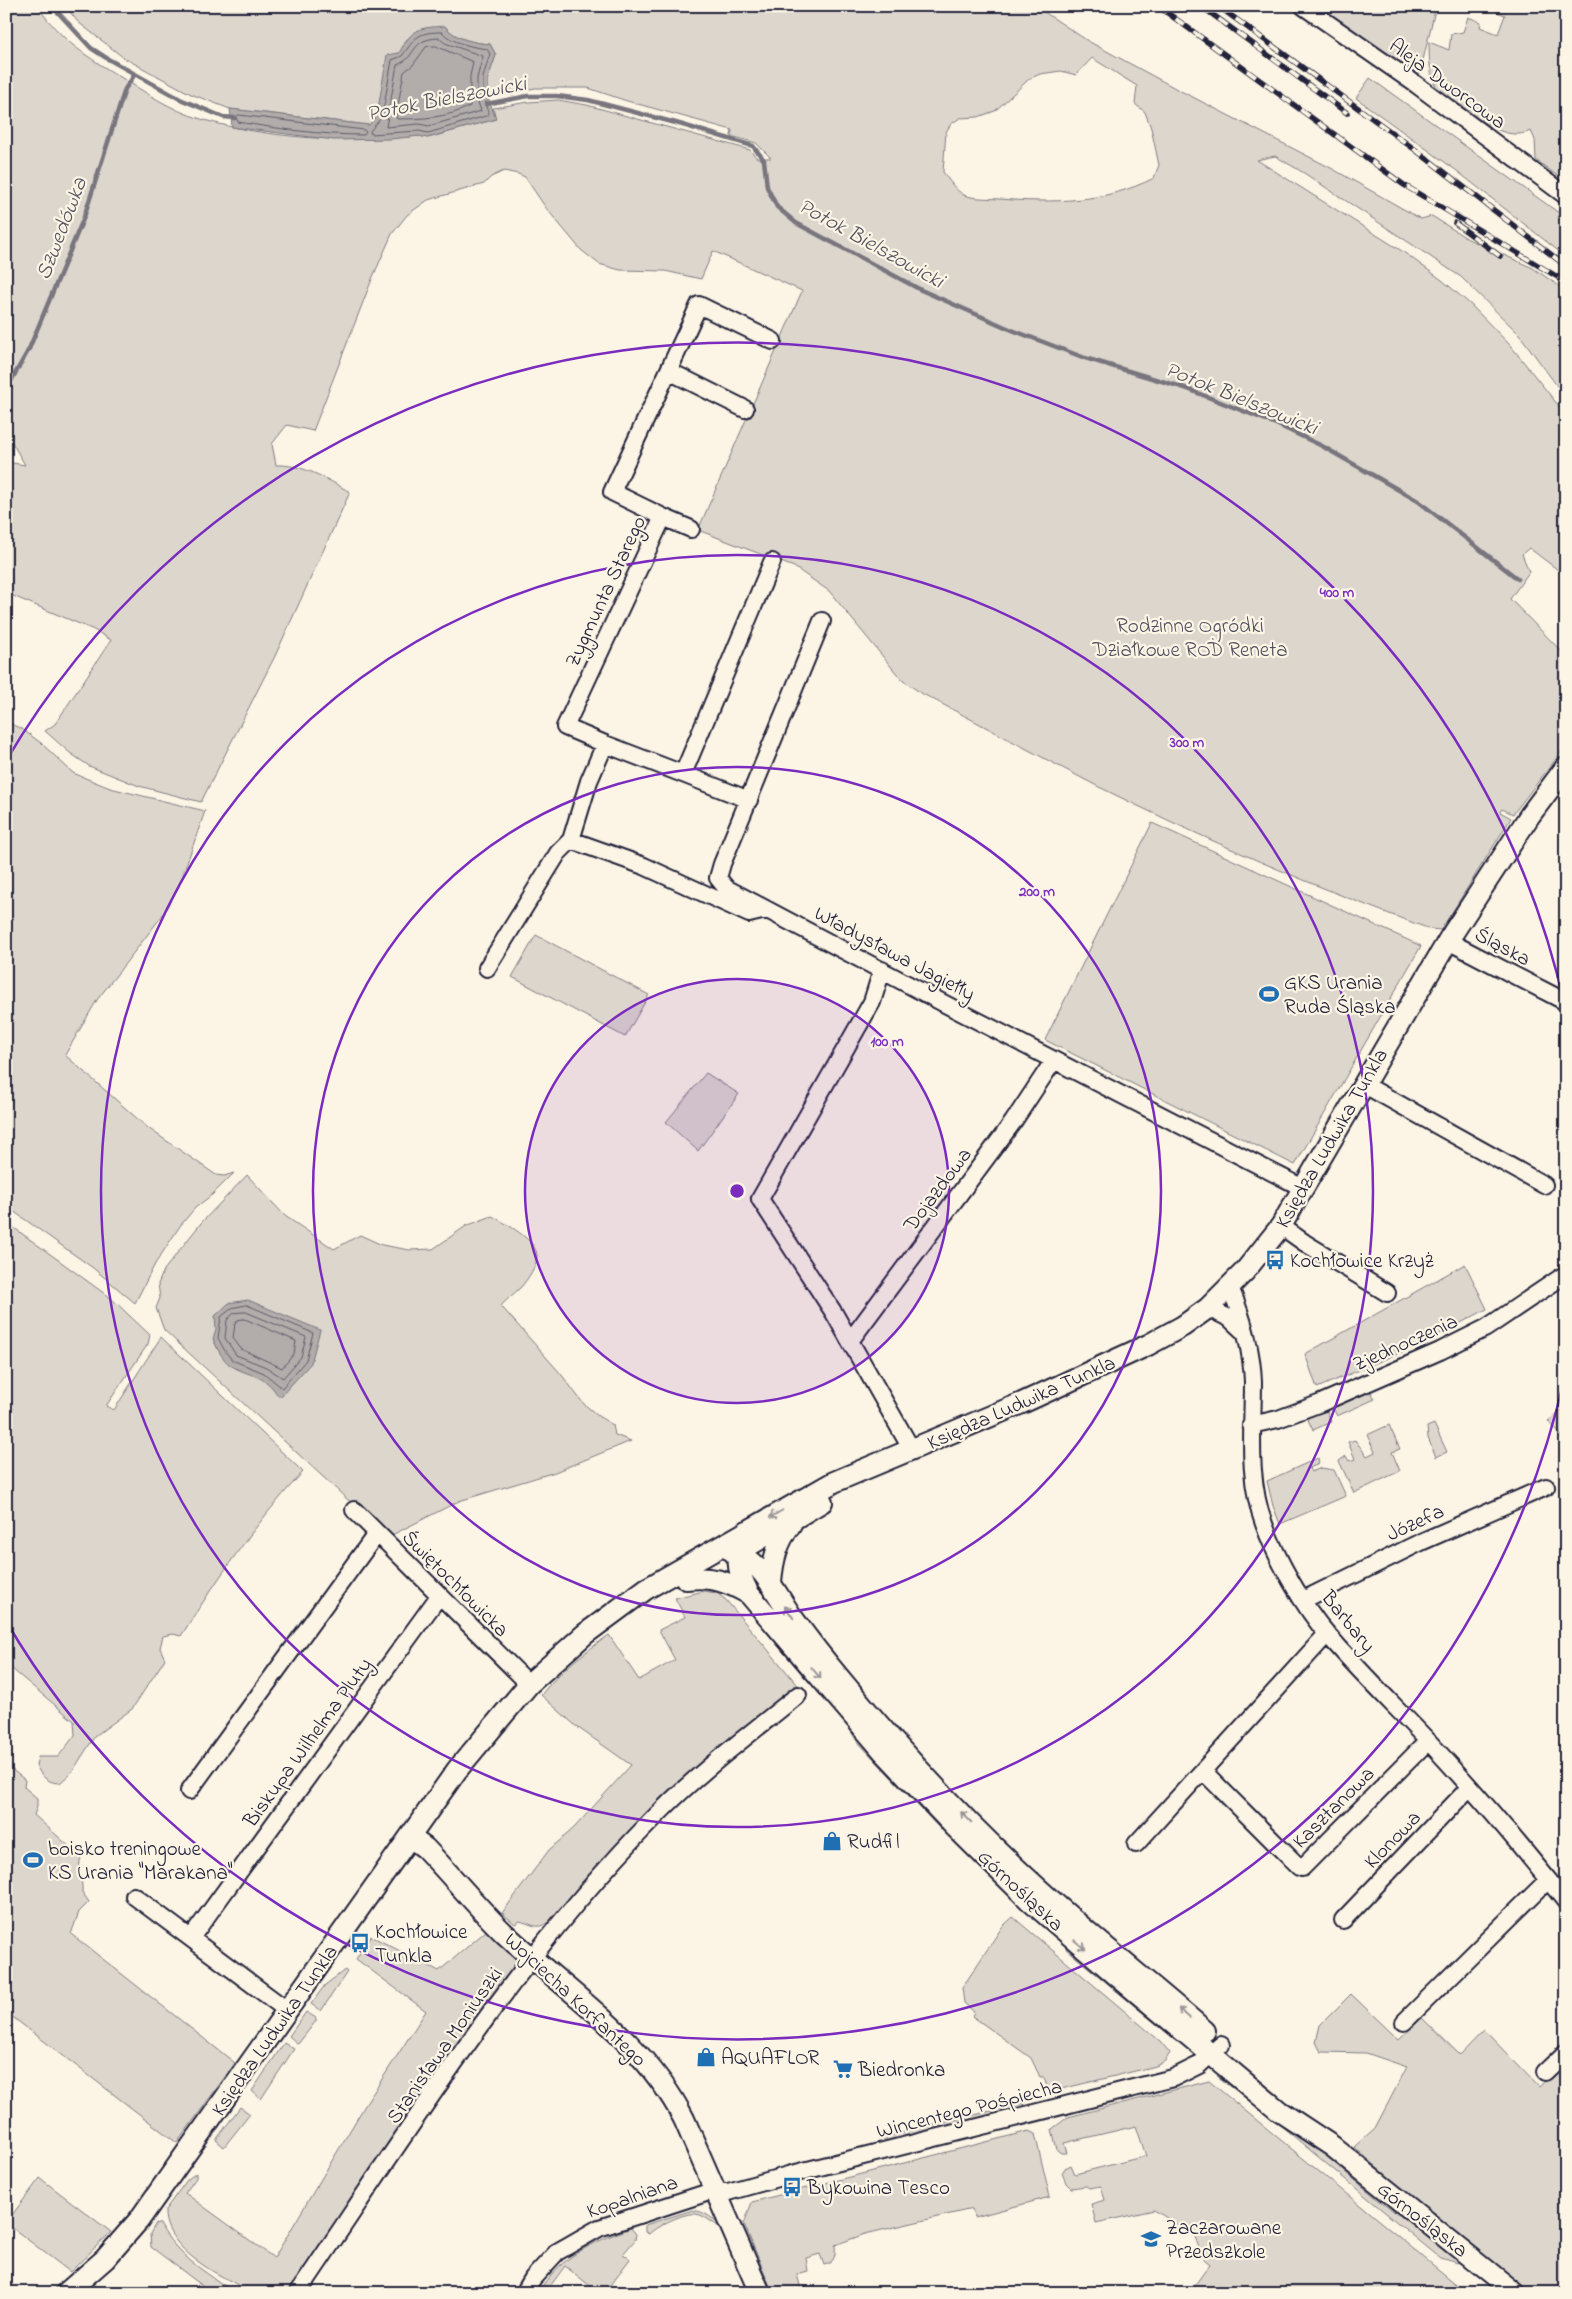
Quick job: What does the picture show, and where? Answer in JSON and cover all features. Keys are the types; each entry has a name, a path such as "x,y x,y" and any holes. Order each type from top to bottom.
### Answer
{"street":[{"name":"Aleja Dworcowa","path":"1303,6 1417,85 1566,196"},
{"name":"Zygmunta Starego","path":"605,744 565,727 664,517 612,492 699,305 773,341"},
{"path":"669,371 745,409"},
{"path":"664,517 691,530"},
{"path":"683,774 772,562"},
{"name":"Władysława Jagiełły","path":"822,621 718,878 726,888 1303,1188"},
{"path":"487,968 558,853 571,840 589,781 605,744 749,800"},
{"name":"Księdza Ludwika Tunkla","path":"66,2293 105,2259 139,2220 410,1837 476,1747 529,1684 561,1654 618,1609 719,1546 834,1482 912,1450 1148,1345 1183,1326 1208,1308 1230,1287 1281,1226 1448,940 1530,815 1566,767"},
{"path":"571,840 644,866 749,914 766,910"},
{"name":"Śląska","path":"1448,940 1566,1002"},
{"path":"882,970 872,1002 760,1200 850,1341 912,1450"},
{"name":"Dojazdowa","path":"850,1341 1013,1122 1054,1060"},
{"path":"1363,1084 1544,1184"},
{"path":"1281,1226 1305,1243 1387,1293"},
{"name":"Zjednoczenia","path":"1251,1425 1278,1419 1321,1403 1440,1351 1486,1328 1566,1274"},
{"name":"Barbary","path":"1230,1287 1238,1306 1253,1381 1251,1425 1256,1498 1264,1524 1276,1552 1303,1600 1326,1634 1470,1787 1566,1902"},
{"path":"1208,1308 1228,1318 1243,1331"},
{"name":"Księdza Ludwika Tunkla","path":"618,1609 686,1579 738,1552 893,1458"},
{"name":"Józefa","path":"1303,1600 1421,1542 1546,1487"},
{"name":"Świętochłowicka","path":"354,1510 529,1684"},
{"path":"771,1582 774,1555 778,1544 795,1519"},
{"name":"Górnośląska","path":"746,1531 738,1552 737,1561 739,1573 749,1594 884,1752 995,1868 1059,1927 1217,2050 1332,2146 1515,2293"},
{"path":"189,1791 377,1533"},
{"name":"Górnośląska","path":"719,1546 738,1552 751,1560 771,1582 795,1622 841,1680 941,1792 1040,1890 1217,2050"},
{"name":"Górnośląska","path":"686,1579 703,1577 720,1580 749,1594"},
{"name":"Biskupa Wilhelma Pluty","path":"191,1938 439,1596"},
{"path":"1136,1844 1326,1634"},
{"name":"Stanisława Moniuszki","path":"298,2293 480,2024 588,1891 657,1815 703,1772 798,1695"},
{"name":"Kasztanowa","path":"1203,1772 1302,1868 1428,1741"},
{"name":"Klonowa","path":"1343,1920 1470,1787"},
{"name":"Wojciecha Korfantego","path":"410,1837 425,1848 504,1933 628,2041 658,2076 673,2097 718,2193 760,2293"},
{"path":"1404,2022 1548,1880"},
{"path":"134,1896 288,2011"},
{"name":"Wincentego Pośpiecha","path":"718,2193 1173,2078 1195,2068 1217,2050"},
{"path":"1546,2072 1566,2052"},
{"name":"Kopalniana","path":"524,2293 533,2278 557,2252 599,2228 709,2192 718,2193"}],"green space":[{"name":"Rodzinne Ogródki Działkowe ROD Reneta","path":"6,6 37,6 64,37 104,67 179,111 227,126 309,138 366,139 420,136 428,138 496,119 493,108 528,102 558,100 587,105 750,150 757,158 771,158 756,143 731,136 732,130 627,101 588,88 535,88 488,98 488,78 496,55 490,44 459,37 445,26 407,39 399,53 376,116 369,125 230,109 191,94 124,58 78,22 65,6 1035,6 1088,41 1175,88 1331,168 1421,219 1432,216 1468,239 1533,268 1566,291 1566,398 1519,334 1461,277 1304,173 1275,156 1257,160 1402,251 1442,280 1470,304 1510,345 1566,415 1566,576 1529,548 1522,554 1529,572 1510,599 1566,656 1566,746 1513,814 1502,809 1500,812 1511,818 1441,930 1430,929 1345,897 1177,825 1095,785 921,693 902,680 829,591 794,567 698,530 802,291 713,251 701,279 665,271 620,270 599,264 581,250 546,208 525,177 504,171 491,177 484,184 428,200 407,215 392,234 372,279 313,431 287,425 272,444 276,465 286,465 305,470 324,477 350,492 275,656 201,802 139,786 89,766 70,753 45,731 55,724 111,640 94,630 6,593 6,462 25,465 6,432","holes":["1092,58 1137,86 1135,104 1145,112 1151,128 1159,165 1154,178 1135,186 1097,197 1039,201 981,198 964,195 952,185 943,172 946,132 951,124 960,118 978,117 995,111 1029,79 1040,74 1061,71 1076,75"]},
{"path":"1299,6 1436,6 1417,85"},
{"path":"1482,6 1566,6 1566,182 1536,160 1535,140 1531,131 1512,134 1494,128 1444,95 1439,91 1433,80 1430,67 1429,42 1449,50 1451,34 1463,32 1468,17 1481,22 1480,27 1498,34 1505,15 1497,12 1498,9 1493,7 1491,10"},
{"path":"1370,78 1566,218 1566,257 1457,171 1356,98"},
{"path":"6,722 22,729 41,743 73,773 110,788 205,811 179,886 162,916 97,1000 65,1055 148,1128 216,1175 224,1176 234,1173 213,1194 195,1208 180,1226 155,1264 135,1303 93,1268 6,1206"},
{"path":"1152,823 1421,946 1295,1165 1045,1040"},
{"path":"536,935 649,995 625,1037 512,977"},
{"path":"706,1073 739,1094 698,1151 666,1122"},
{"path":"247,1175 285,1216 334,1249 360,1235 382,1245 410,1250 433,1249 466,1226 492,1216 505,1223 532,1244 536,1250 537,1260 521,1287 501,1306 561,1374 583,1403 598,1416 613,1425 615,1435 631,1441 555,1472 459,1501 388,1537 164,1330 156,1308 160,1298 158,1284 164,1270 201,1223"},
{"path":"6,1222 112,1299 150,1335 148,1344 106,1406 114,1410 161,1337 303,1472 238,1551 181,1636 173,1634 163,1636 160,1648 165,1659 132,1709 95,1736 72,1772 60,1783 51,1782 45,1778 36,1765 38,1757 58,1757 75,1735 74,1721 6,1664"},
{"path":"1465,1264 1487,1309 1423,1343 1317,1388 1305,1354"},
{"path":"1370,1390 1375,1399 1337,1416 1332,1406"},
{"path":"1566,1407 1566,1440 1548,1421"},
{"path":"1326,1409 1331,1422 1313,1430 1306,1416"},
{"path":"1434,1424 1447,1452 1436,1457 1428,1438 1427,1427"},
{"path":"1389,1425 1400,1449 1392,1452 1400,1471 1354,1493 1339,1461 1346,1456 1349,1461 1355,1459 1348,1442 1355,1440 1367,1456 1375,1452 1367,1435"},
{"path":"1318,1458 1319,1464 1309,1468 1311,1472 1321,1468 1334,1470 1346,1496 1280,1524 1267,1481"},
{"path":"704,1591 716,1593 725,1599 802,1690 555,1918 541,1926 520,1921 515,1924 502,1913 549,1850 574,1828 631,1765 577,1727 541,1695 564,1670 609,1635 639,1680 675,1660 659,1630 685,1617 675,1598"},
{"path":"746,1603 943,1827 941,1830 856,1740 844,1719 815,1686 805,1678 746,1607"},
{"path":"6,1768 10,1768 25,1780 24,1787 37,1798 37,1807 34,1815 81,1857 82,1892 89,1902 79,1912 71,1934 235,2063 177,2143 6,2012"},
{"path":"1013,1917 1160,2041 1170,2053 1165,2061 1156,2066 1053,2091 1046,2084 1044,2077 1040,2077 1031,2058 972,2016 974,2012 964,2003 962,1988 1002,1927"},
{"path":"486,1931 522,1962 461,2043 374,2167 291,2293 247,2293 238,2285 212,2271 183,2249 170,2231 166,2221 165,2210 187,2180 196,2173 196,2178 185,2193 274,2258 364,2107 426,2011 356,1959 371,1936 439,1971"},
{"path":"1069,1945 1178,2039 1179,2043 1066,1949"},
{"path":"345,1970 347,1972 321,2011 311,2004 325,1985"},
{"path":"1351,1994 1399,2040 1422,2018 1460,2055 1484,2030 1539,2087 1566,2059 1566,2293 1527,2293 1439,2221 1354,2147 1375,2128 1407,2067 1366,2053 1321,2052 1316,2042 1320,2025"},
{"path":"306,2012 316,2018 316,2021 298,2044 289,2036"},
{"path":"284,2043 294,2049 261,2099 252,2091"},
{"path":"1217,2076 1222,2076 1266,2106 1386,2206 1453,2251 1457,2263 1440,2258 1263,2111"},
{"path":"1209,2081 1467,2293 1189,2293 1210,2264 1205,2260 1193,2234 1154,2210 1096,2223 1091,2204 1105,2200 1101,2186 1071,2188 1066,2183 1062,2173 1065,2168 1071,2165 1075,2174 1146,2156 1136,2126 1064,2143 1067,2153 1061,2153 1057,2150 1052,2129 1068,2117"},
{"path":"1024,2103 1022,2108 887,2143 886,2139 888,2136"},
{"path":"240,2107 250,2114 224,2147 216,2140"},
{"path":"1029,2131 1035,2134 1050,2197 975,2217 972,2209 865,2234 835,2245 834,2258 828,2264 824,2265 820,2254 806,2258 808,2271 797,2274 802,2293 773,2293 744,2224 752,2202"},
{"path":"40,2178 111,2232 70,2272 6,2223"},
{"path":"693,2210 709,2216 721,2228 702,2216 691,2214 671,2220 649,2234 645,2232 645,2225"},
{"path":"156,2223 160,2224 171,2241 184,2255 234,2293 212,2293 151,2247 150,2234"},
{"path":"631,2228 636,2234 635,2240 623,2254 630,2259 604,2293 599,2293 565,2266 545,2293 538,2293 546,2280 578,2252 603,2239"}],"water":[{"path":"445,26 459,37 490,44 496,55 488,78 488,97 496,119 427,138 419,136 391,139 334,140 232,127 230,109 369,125 377,115 387,55 399,53 412,34 417,31"},
{"path":"248,1300 320,1330 311,1363 281,1396 278,1396 263,1380 227,1363 213,1339 216,1329 215,1316 229,1303"}],"waterway":[{"name":"Szwedówka","path":"52,6 91,48 108,59 180,99 223,117 235,118"},
{"name":"Szwedówka","path":"6,390 29,349 84,217 125,89 135,74"},
{"name":"Potok Bielszowicki","path":"486,104 528,96 557,96 588,100 753,146 764,160 767,187 777,207 796,223 921,290 1012,330 1085,358 1185,388 1276,424 1322,446 1418,501 1518,579"}],"railway":[{"path":"1158,6 1404,185 1566,282"},
{"path":"1201,6 1347,113"},
{"path":"1218,6 1417,151 1566,266"},
{"path":"1455,223 1500,256"}],"place":[{"name":"GKS Urania Ruda Śląska","path":"1269,994"},
{"name":"Kochłowice Krzyż","path":"1275,1260"},
{"name":"Rudfil","path":"832,1841"},
{"name":"boisko treningowe KS Urania \"Marakana\"","path":"33,1860"},
{"name":"Kochłowice Tunkla","path":"360,1943"},
{"name":"AQUAFLOR","path":"706,2057"},
{"name":"Biedronka","path":"843,2069"},
{"name":"Bykowina Tesco","path":"792,2187"},
{"name":"Zaczarowane Przedszkole","path":"1151,2239"}]}
